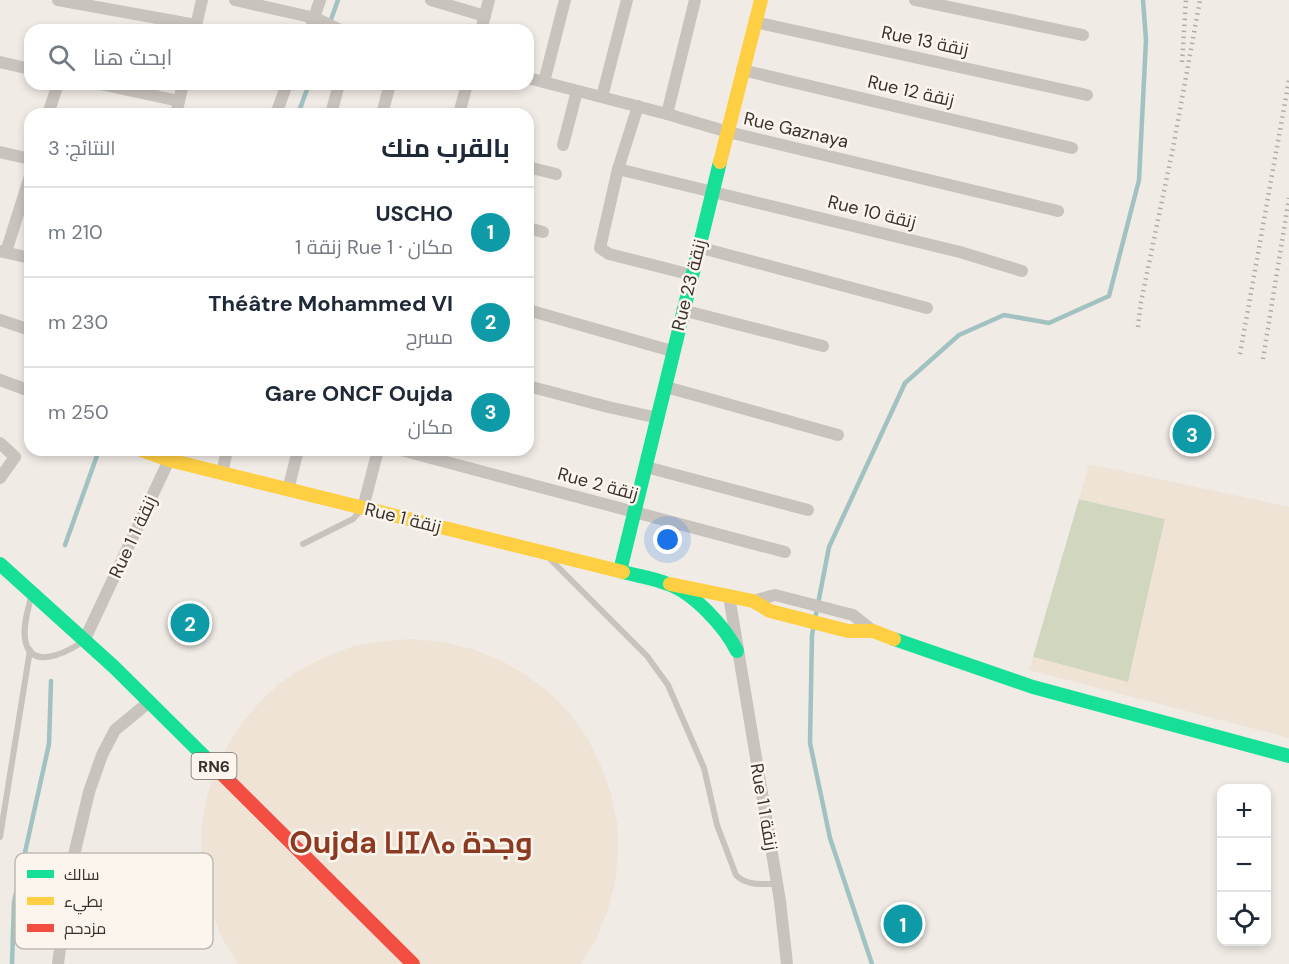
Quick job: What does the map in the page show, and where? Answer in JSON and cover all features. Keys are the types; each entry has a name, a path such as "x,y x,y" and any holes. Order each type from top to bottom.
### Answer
{"street":[{"path":"58,0 176,24"},
{"path":"197,24 202,0"},
{"path":"235,0 317,19 327,24"},
{"path":"314,24 317,19 320,0"},
{"path":"431,0 485,16"},
{"path":"483,24 489,0"},
{"path":"544,82 564,0"},
{"path":"602,97 627,0"},
{"path":"667,114 695,0"},
{"name":"Rue 23 زنقة","path":"620,571 666,387 682,310 761,0"},
{"path":"915,0 1083,35"},
{"name":"Rue 13 زنقة","path":"755,22 1087,95"},
{"path":"0,62 24,68"},
{"name":"Rue 12 زنقة","path":"742,70 1072,148"},
{"name":"Rue Gaznaya","path":"534,80 728,132 1058,211"},
{"path":"53,108 57,90"},
{"path":"120,90 178,108 182,90"},
{"path":"278,108 285,90"},
{"path":"333,108 338,90"},
{"path":"384,108 388,90"},
{"path":"461,108 465,90"},
{"path":"563,145 577,91"},
{"path":"638,106 618,169 600,248 619,256 692,275"},
{"path":"0,152 24,158"},
{"path":"534,168 556,174"},
{"name":"Rue 10 زنقة","path":"618,169 960,252 1022,271"},
{"path":"24,193 3,251 24,256"},
{"path":"534,230 543,232"},
{"path":"698,247 927,308"},
{"path":"682,310 823,346"},
{"path":"534,312 672,351"},
{"path":"0,320 24,328"},
{"path":"0,380 24,389"},
{"path":"666,387 838,435"},
{"path":"534,388 658,418"},
{"path":"0,443 15,457 0,478"},
{"path":"158,456 169,460"},
{"path":"222,473 226,456"},
{"path":"288,490 296,456"},
{"path":"363,508 376,456"},
{"name":"Rue 2 زنقة","path":"424,456 784,552"},
{"name":"Rue زنقة 1","path":"169,460 638,576"},
{"name":"Rue 1 زنقة 1","path":"84,641 169,460"},
{"path":"646,467 808,510"},
{"name":"RN6","path":"0,564 114,667 413,964"},
{"name":"Rue 1 زنقة 1","path":"638,576 670,584 709,611 728,632 737,651"},
{"path":"670,584 753,601 770,611 848,631 873,631 1034,687 1289,756"},
{"path":"753,601 775,595 853,615 873,631"},
{"name":"Rue 1 زنقة 1","path":"729,596 777,884 787,964"},
{"path":"74,853 92,782 102,755 115,730 149,702"},
{"path":"58,964 60,949"}],"lane":[{"path":"303,544 353,519 363,508"},
{"path":"544,553 647,656 668,685 704,768 717,825 736,875 741,881 747,883 777,884"},
{"path":"0,837 30,650 24,637 32,593"},
{"path":"30,650 43,657 53,657 66,653 84,641"}],"green space":[{"path":"1079,499 1165,519 1128,683 1033,657"}],"shaded area":[{"path":"1089,464 1289,507 1289,738 1029,670 1033,657 1128,682 1165,519 1079,499"},
{"path":"413,639 443,642 472,649 500,660 526,675 550,693 570,714 588,739 611,794 617,823 618,853 615,883 607,912 596,939 581,964 238,964 221,936 213,914 213,853 201,853 202,824 207,796 216,769 242,723 279,684 325,657 354,646"}],"waterway":[{"path":"329,24 338,0"},
{"path":"872,964 830,838 810,743 812,635 829,547 905,383 959,335 1004,315 1049,323 1109,296 1139,180 1146,40 1143,0"},
{"path":"300,108 307,90"},
{"path":"65,545 97,456"},
{"path":"25,853 49,744 51,681"},
{"path":"12,964 15,897"}],"railway":[{"path":"1182,62 1186,0"},
{"path":"1138,327 1200,0"},
{"path":"1240,354 1289,80"},
{"path":"1263,359 1289,198"}],"traffic: fast":[{"path":"620,571 720,162"},
{"path":"0,564 114,667 220,772"},
{"path":"623,572 678,588 708,612 737,651"},
{"path":"894,639 1033,687 1289,756"}],"traffic: slow":[{"path":"720,162 761,0"},
{"path":"158,456 623,572"},
{"path":"670,584 753,601 770,611 848,631 873,631 894,639"}],"traffic: jam":[{"path":"220,772 413,964"}],"place":[{"name":"Gare ONCF Oujda","path":"1192,434"},
{"name":"Théâtre Mohammed VI","path":"190,623"},
{"name":"USCHO","path":"903,924"}],"district":[{"name":"Oujda ⵡⵊⴷⴰ وجدة","path":"411,843"}]}
